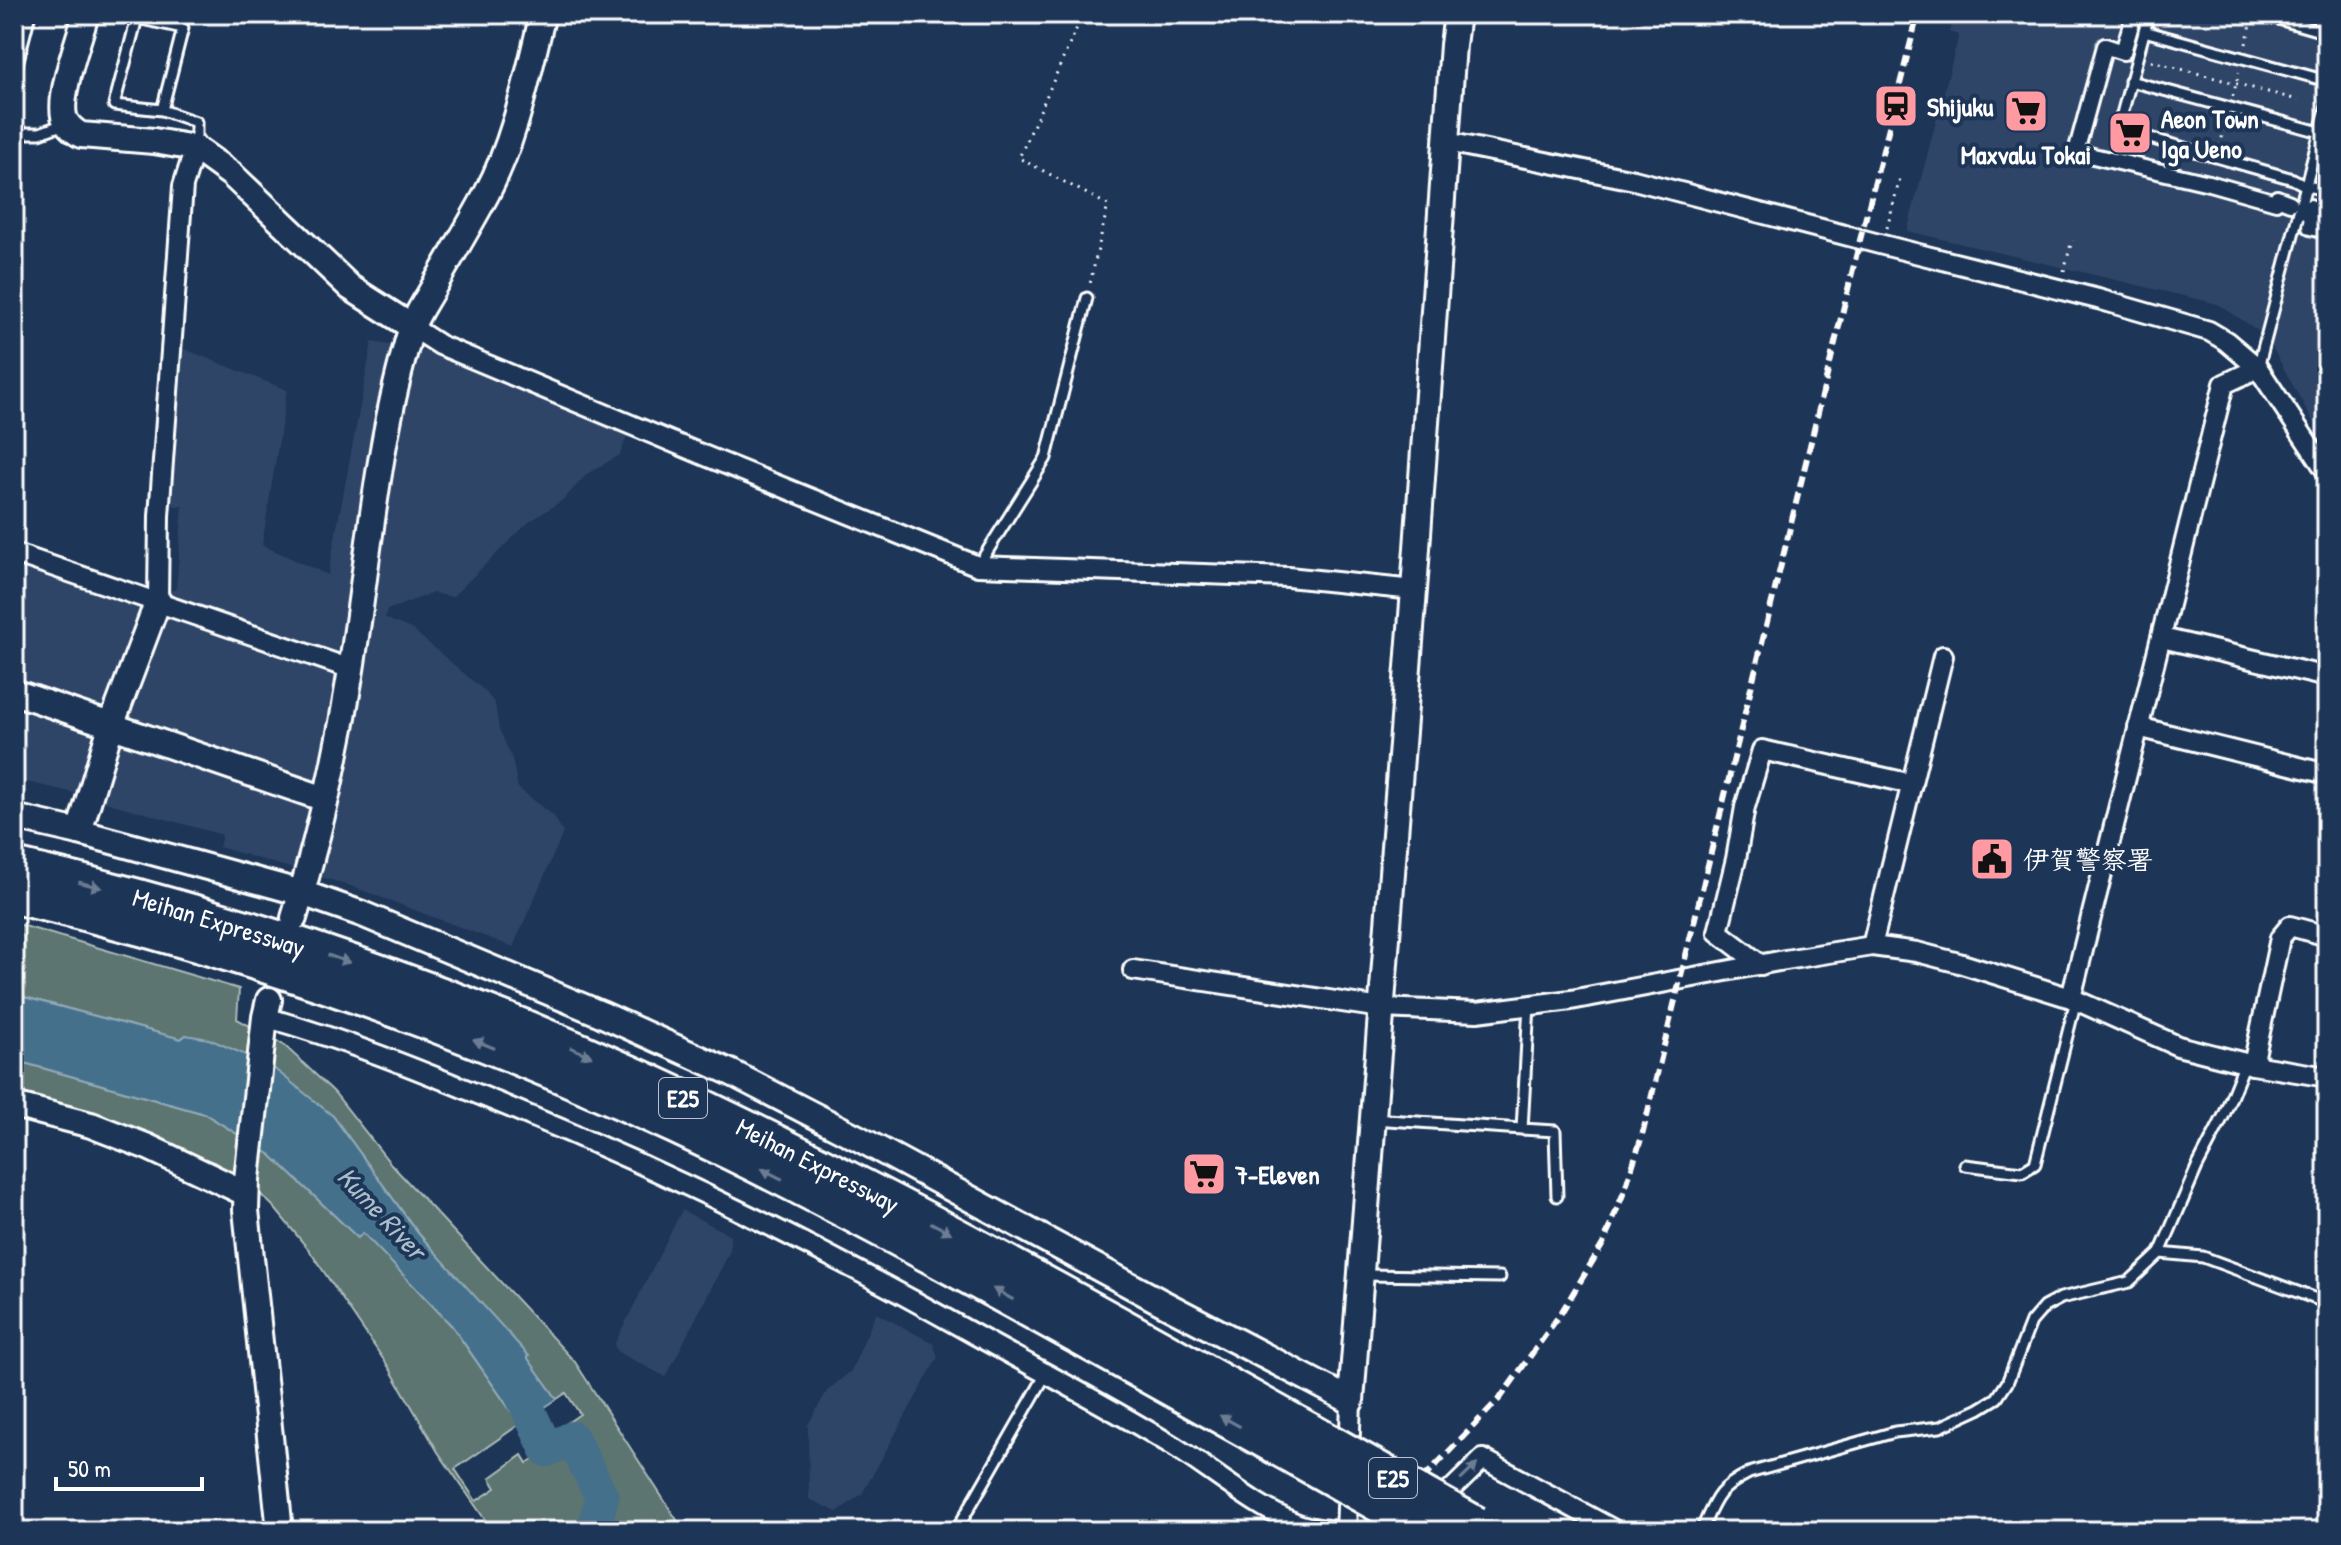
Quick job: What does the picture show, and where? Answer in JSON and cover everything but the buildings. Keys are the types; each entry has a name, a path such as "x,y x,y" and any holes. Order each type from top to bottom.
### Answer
{"highway":[{"name":"Meihan Expressway","path":"14,866 145,899 438,993 626,1072 745,1127 1067,1296 1304,1445 1426,1531"},
{"name":"Meihan Expressway","path":"14,896 236,956 328,987 466,1037 623,1103 729,1152 1304,1445 1486,1529"}],"street":[{"path":"86,14 64,93 67,123 81,135 195,148 231,174 351,288 440,345 978,566 1288,577 1414,590"},
{"path":"294,918 325,799 351,669 374,491 388,416 412,327 488,191 504,153 543,14"},
{"path":"1346,1531 1351,1401 1457,14"},
{"path":"2134,14 2123,52 2105,46 2076,152 2290,203"},
{"path":"1447,142 1634,180 2098,299 2209,331 2258,368 2327,472"},
{"path":"79,832 111,726 158,601 159,516 183,186 195,148"},
{"path":"2310,207 2307,213 2313,215 2310,227 2327,231"},
{"path":"2074,999 2224,384 2258,368"},
{"path":"14,553 351,669"},
{"path":"2162,638 2327,677"},
{"path":"1872,946 1943,656"},
{"path":"14,692 325,799"},
{"path":"2138,727 2327,774"},
{"path":"1761,965 1718,932 1745,807 1762,750 1912,784"},
{"path":"14,817 302,893 471,958 732,1073 1351,1401"},
{"path":"2249,1064 2280,938 2290,926 2327,936"},
{"path":"1133,970 1381,1008 1477,1012 1571,1000 1872,946 1917,952 1959,963 2074,999 2178,1046 2249,1064 2327,1077"},
{"path":"280,1531 246,1186 266,1016 393,1060 576,1134 689,1184 866,1275 1046,1374 1175,1447 1280,1516 1301,1526 1340,1531"},
{"path":"14,1105 91,1125 246,1186"},
{"path":"1418,1531 1447,1494 1483,1459 1616,1531"}],"lane":[{"path":"14,76 30,14"},
{"path":"2149,14 2118,129 2327,190"},
{"path":"2256,17 2327,33"},
{"path":"162,110 183,28 137,18 114,105 162,110 196,122 195,148"},
{"path":"2144,31 2327,81"},
{"path":"2130,81 2320,132"},
{"path":"2258,368 2306,186 2322,144 2320,132 2327,105"},
{"path":"14,133 40,133 67,123"},
{"path":"978,566 1046,458 1087,298"},
{"path":"1965,1165 2022,1172 2035,1164 2074,999"},
{"path":"1522,1129 1529,1005"},
{"path":"1701,1531 1718,1495 1730,1482 1749,1473 1895,1432 1940,1427 1997,1398 2007,1383 2031,1322 2044,1307 2061,1298 2129,1282 2160,1253 2197,1167 2249,1064"},
{"path":"1373,1119 1555,1131 1557,1196"},
{"path":"2160,1253 2203,1257 2327,1303"},
{"path":"1362,1275 1500,1277"},
{"path":"956,1531 1046,1374"}],"path":[{"path":"1083,14 1019,158 1108,205 1087,298"},
{"path":"2245,49 2256,17"},
{"path":"2146,60 2298,100"},
{"path":"2233,99 2241,65"},
{"path":"2219,147 2228,115"},
{"path":"1883,245 1901,174"},
{"path":"2063,276 2072,240"}],"shaded area":[{"name":"Aeon Town Iga Ueno","path":"1944,14 2327,14 2327,443 2266,336 2218,304 1907,231 1959,35 1949,32 1954,17"},
{"path":"372,342 441,354 629,431 620,455 587,474 564,499 528,523 452,597 433,593 387,610 385,618 413,630 486,692 495,704 499,729 512,758 518,788 554,816 563,833 513,947 348,885 219,847 222,835 14,779 14,563 130,602 176,589 183,506 169,505 182,348 287,390 262,545 328,575"},
{"path":"682,1210 730,1235 730,1251 666,1377 618,1352 614,1345"},
{"path":"876,1313 933,1343 938,1357 862,1494 837,1512 809,1499 808,1425 827,1391 851,1371"}],"green space":[{"path":"14,923 239,989 237,1019 284,1045 334,1092 390,1163 575,1362 684,1531 602,1531 604,1513 591,1452 570,1421 580,1414 566,1393 557,1399 526,1357 418,1233 333,1116 186,1035 181,1039 25,997 14,1004"},
{"path":"14,1060 205,1114 271,1155 357,1237 363,1232 452,1326 520,1424 455,1469 476,1501 496,1488 490,1478 522,1455 527,1463 547,1450 577,1457 593,1504 591,1523 594,1531 493,1531 438,1452 390,1369 309,1250 273,1206 214,1162 14,1101"}],"water":[{"path":"24,997 181,1039 186,1035 209,1039 271,1066 333,1116 418,1233 529,1356 557,1399 520,1424 452,1326 363,1233 358,1238 271,1155 205,1114 14,1060 14,1004"},
{"path":"570,1421 591,1452 612,1502 604,1513 602,1531 594,1531 591,1523 593,1504 577,1457 547,1450 542,1441"}],"waterway":[{"name":"Kume River","path":"512,1375 547,1450 572,1438 602,1497 597,1516 598,1531"}],"railway":[{"path":"1373,1531 1501,1397 1561,1313 1603,1244 1624,1192 1642,1136 1918,14"}],"place":[{"name":"Shijuku","path":"1896,106"},
{"name":"Maxvalu Tokai","path":"2026,111"},
{"name":"Aeon Town Iga Ueno","path":"2130,133"},
{"name":"伊賀警察署","path":"1992,859"},
{"name":"7-Eleven","path":"1204,1174"}]}
